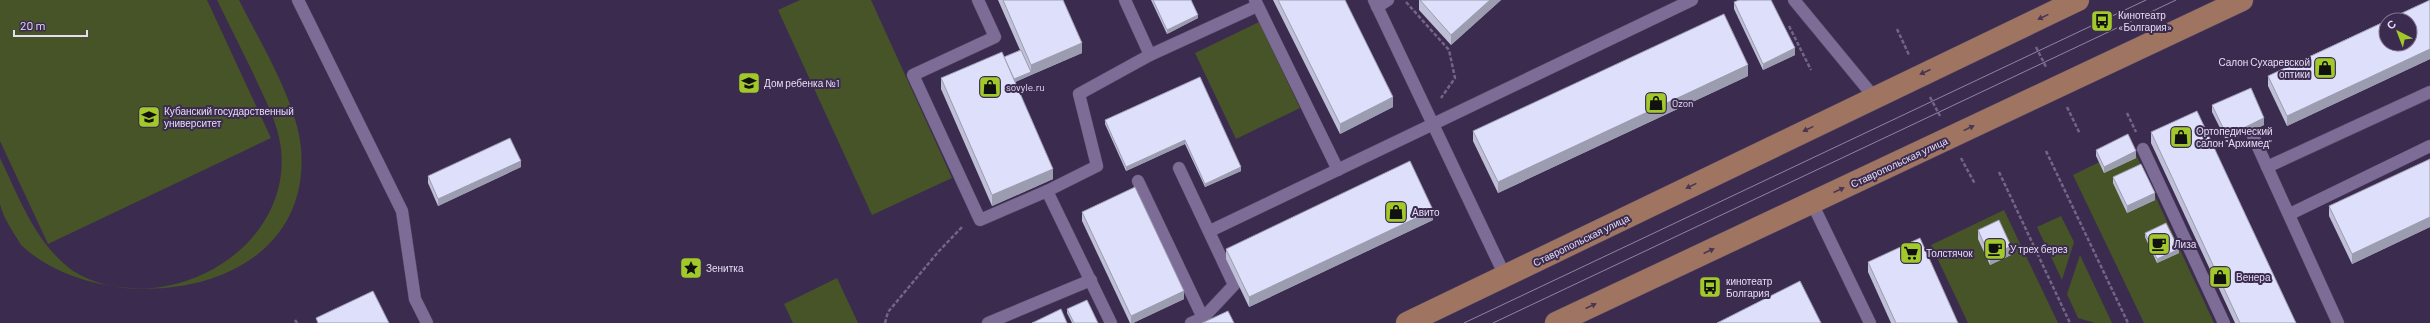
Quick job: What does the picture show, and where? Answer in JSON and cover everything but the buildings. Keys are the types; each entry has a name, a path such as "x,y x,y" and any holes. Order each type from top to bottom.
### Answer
{"main road":[{"name":"Ставропольская улица","path":"1407,323 1919,75 2078,0"},
{"name":"Ставропольская улица","path":"1556,323 2242,0"}],"lane":[{"path":"298,0 402,211 415,299 427,323"},
{"path":"978,0 995,37 912,75 980,220 1047,191 1097,166 1079,94 1150,55 1256,3 1338,170"},
{"path":"1125,0 1150,55"},
{"path":"1388,0 1376,3 1505,276"},
{"path":"1210,232 1338,170 1432,119 1692,0"},
{"path":"1794,0 1874,97"},
{"path":"2267,167 2430,92"},
{"path":"2253,136 2290,214 2338,323"},
{"path":"2290,214 2430,146"},
{"path":"2143,149 2224,323"},
{"path":"1179,168 1234,286 1203,318 1191,323"},
{"path":"1138,181 1203,318"},
{"path":"1047,191 1112,323"},
{"path":"1812,203 1870,323"},
{"path":"988,323 1091,280"}],"path":[{"path":"1404,0 1449,50 1455,78 1432,119"},
{"path":"1787,21 1811,70"},
{"path":"1896,29 1975,184"},
{"path":"2046,151 2128,323"},
{"path":"1999,172 2070,323"},
{"path":"885,323 888,312 939,251 970,220 980,220"}],"green space":[{"path":"0,0 207,0 271,138 48,244 0,141"},
{"path":"217,0 239,0 267,53 293,111 301,148 296,199 274,238 240,266 197,283 149,289 146,288 180,283 213,269 243,247 265,220 279,187 281,149 277,129 253,73"},
{"path":"800,0 871,0 952,178 872,215 778,10"},
{"path":"1259,22 1300,108 1236,139 1195,53"},
{"path":"2132,146 2214,323 2144,323 2073,175"},
{"path":"0,158 38,234 48,247 73,271 106,285 57,269 21,245 1,209"},
{"path":"2004,210 2058,323 1968,323 1931,245"},
{"path":"2061,216 2074,242 2062,280 2037,227"},
{"path":"2080,255 2112,323 2095,323 2078,318 2067,294"},
{"path":"837,278 858,323 793,323 784,304"},
{"path":"109,285 146,288 143,289"}],"tram line":[{"path":"1464,323 2146,0"},
{"path":"1493,323 2176,0"}],"place":[{"name":"Кинотеатр «Болгария»","path":"2102,21"},
{"name":"Салон Сухаревской оптики","path":"2325,68"},
{"name":"Дом ребенка №1","path":"749,83"},
{"name":"sovyle.ru","path":"990,87"},
{"name":"Ozon","path":"1656,103"},
{"name":"Кубанский государственный университет","path":"149,117"},
{"name":"Ортопедический салон \"Архимед\"","path":"2181,137"},
{"name":"Авито","path":"1396,212"},
{"name":"Лиза","path":"2159,244"},
{"name":"У трех берез","path":"1995,249"},
{"name":"Толстячок","path":"1911,253"},
{"name":"Зенитка","path":"691,268"},
{"name":"Венера","path":"2220,277"},
{"name":"кинотеатр Болгария","path":"1710,287"}]}
